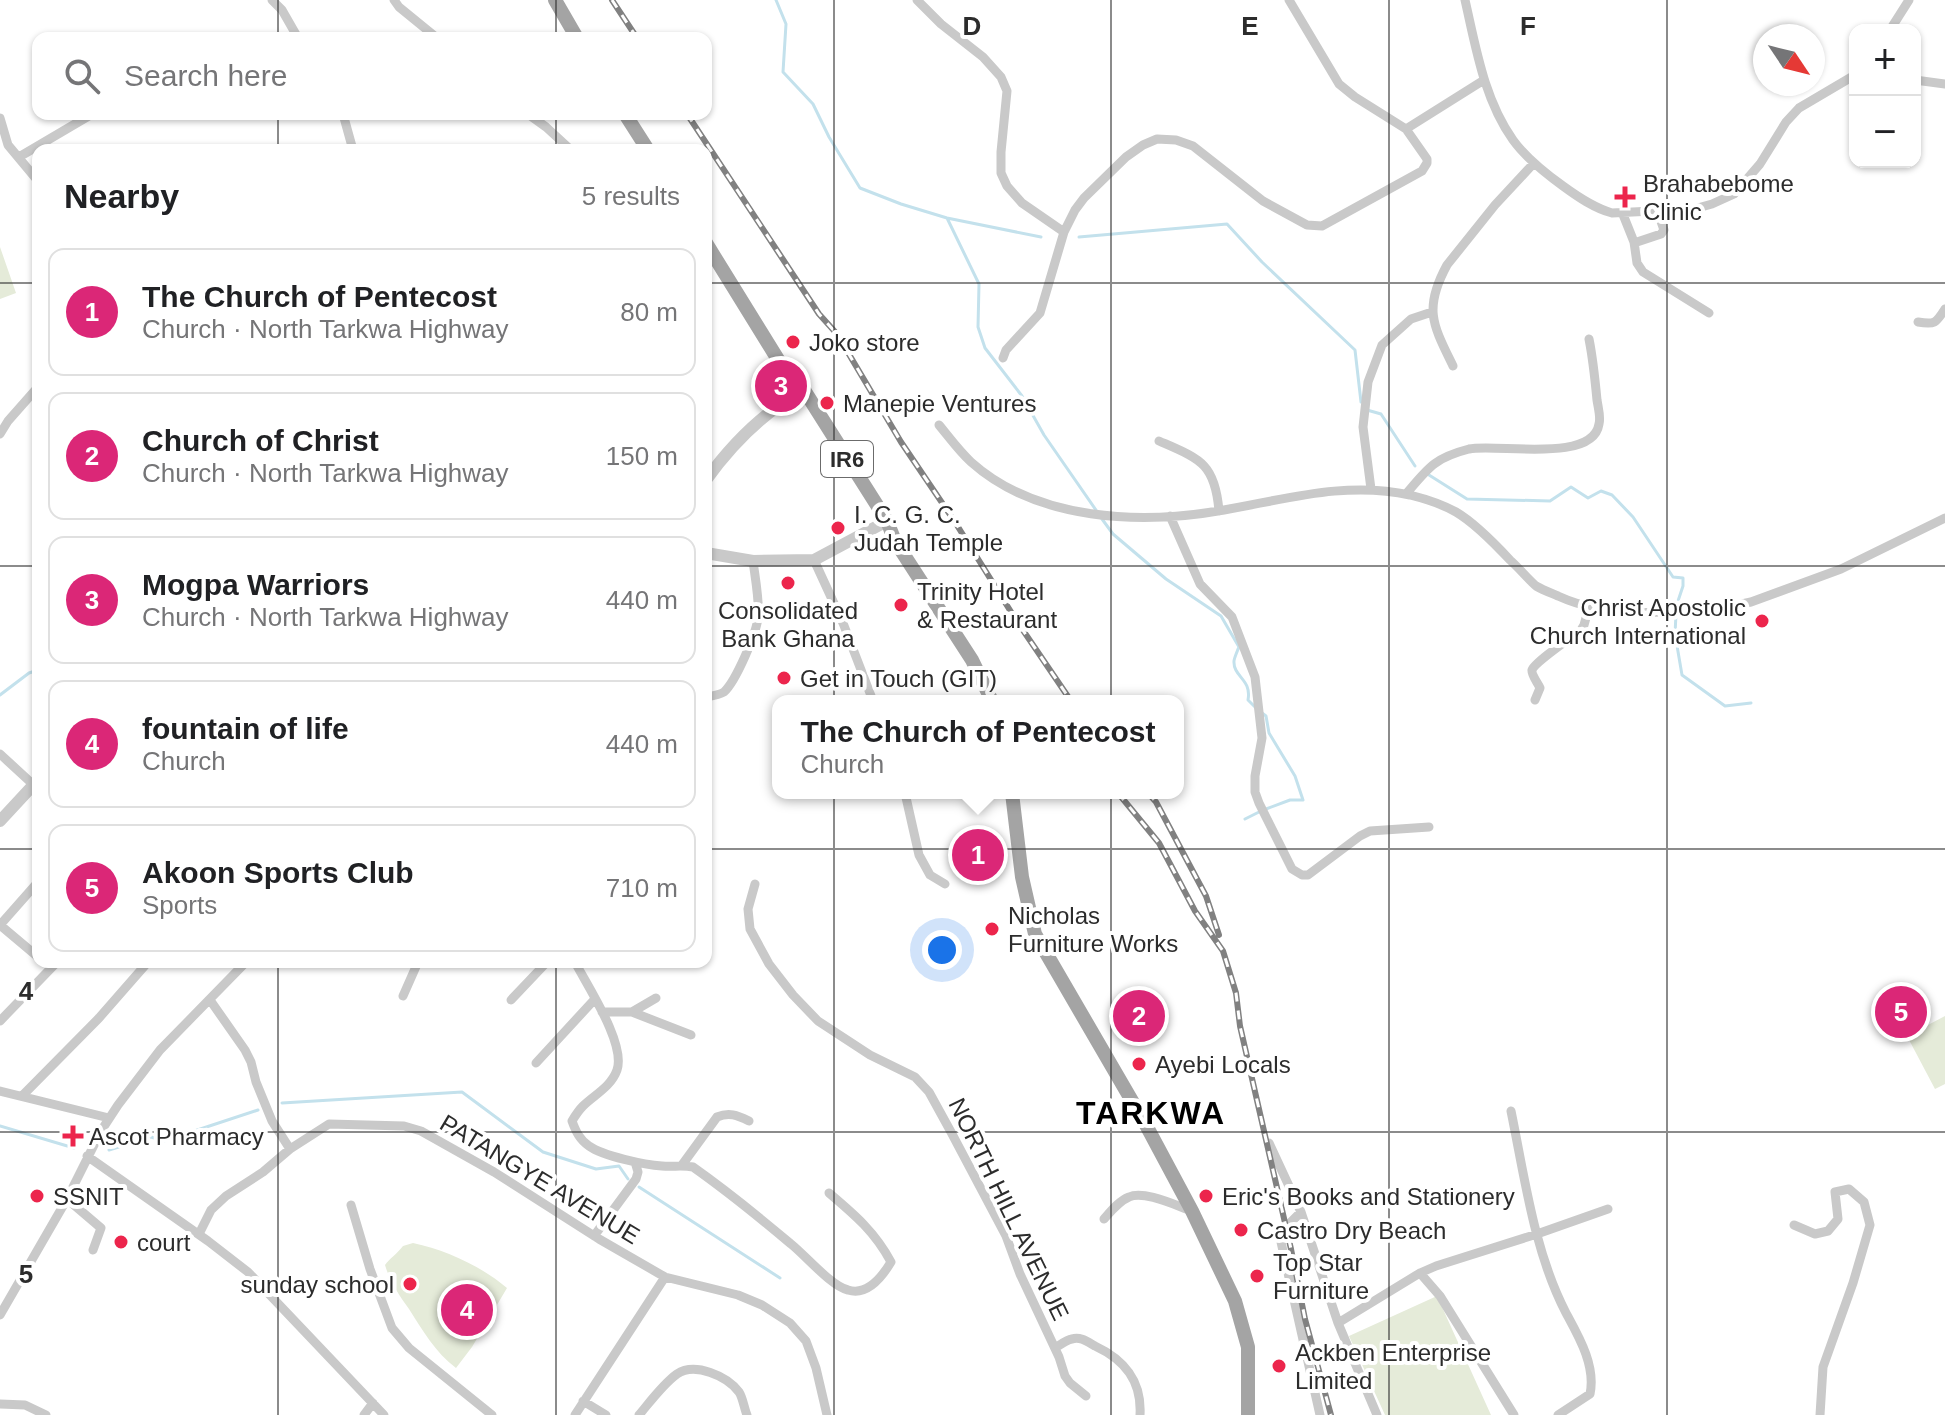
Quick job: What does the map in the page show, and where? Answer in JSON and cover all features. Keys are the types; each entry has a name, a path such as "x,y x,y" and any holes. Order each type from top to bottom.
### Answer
{"main road":[{"path":"555,0 574,32"},
{"path":"629,120 644,144"},
{"name":"IR6","path":"712,252 972,660 989,695"},
{"path":"1013,799 1022,877 1035,934 1146,1125 1235,1301 1248,1347 1248,1415"}],"street":[{"path":"272,0 282,10 295,32"},
{"path":"394,0 430,32"},
{"path":"917,0 941,24 983,57 1001,77 1007,91 1001,173 1007,186 1022,203 1064,232"},
{"path":"1003,358 1006,350 1040,313 1064,232 1075,210 1126,157 1143,145 1157,139 1176,140 1193,146 1263,201 1307,225 1322,226 1422,171 1427,159 1406,129 1339,84 1289,0"},
{"path":"1465,0 1484,80 1513,141 1544,172 1603,211 1612,213 1694,209 1734,194 1760,164 1786,122 1799,108 1849,79"},
{"path":"1894,24 1909,0"},
{"path":"1406,129 1484,80"},
{"path":"1921,81 1945,84"},
{"path":"0,118 4,147 19,157 32,173"},
{"path":"41,144 82,120"},
{"path":"345,120 351,144"},
{"path":"536,120 564,144"},
{"path":"19,157 32,149"},
{"path":"1453,366 1432,312 1434,295 1447,265 1495,205 1534,163"},
{"path":"1634,242 1661,234 1664,226 1657,210"},
{"path":"1622,212 1634,242 1637,263 1643,272 1709,313"},
{"path":"1918,322 1936,322 1945,309"},
{"path":"1371,489 1363,427 1368,382 1382,345 1411,319 1432,312"},
{"path":"1406,494 1440,459 1470,449 1543,450 1592,438 1599,426 1599,417 1589,339"},
{"path":"712,472 745,434 798,388"},
{"path":"0,434 32,394"},
{"path":"939,425 969,460 1018,493 1111,518 1219,511 1317,493 1371,489 1406,494 1460,514 1538,587 1574,603 1638,614 1737,605 1779,593 1841,569 1945,518"},
{"path":"1159,441 1202,463 1214,480 1219,511"},
{"path":"1170,516 1200,584 1232,617 1255,677 1262,738 1255,792 1292,869 1308,875 1370,831 1429,827"},
{"path":"712,554 753,561 814,560 883,522"},
{"path":"814,560 871,695"},
{"path":"712,696 725,690 744,659 759,617 753,561"},
{"path":"1535,700 1540,688 1532,670 1581,630 1589,607"},
{"path":"0,754 32,780"},
{"path":"0,821 32,789"},
{"path":"906,799 919,855 930,875 945,884"},
{"name":"NORTH HILL AVENUE","path":"755,884 748,909 750,929 769,964 793,995 818,1021 870,1055 915,1077 929,1092 1006,1236 1062,1368 1070,1383 1086,1396"},
{"path":"32,889 0,925 32,952"},
{"path":"0,1021 47,968"},
{"path":"22,1096 99,1018 143,968"},
{"path":"0,1315 67,1199 109,1118 160,1050 241,968"},
{"path":"403,996 415,968"},
{"path":"511,1000 541,968"},
{"path":"578,968 618,1050 617,1071 572,1121 577,1134 591,1147 635,1162 693,1167 831,1280 846,1290 861,1291 882,1277 891,1262 881,1243 861,1219 829,1193"},
{"path":"632,1012 656,998"},
{"path":"210,1000 245,1050 272,1121 290,1149"},
{"path":"536,1063 594,1000"},
{"path":"602,1012 632,1012 691,1035"},
{"path":"0,1091 109,1118"},
{"path":"1511,1111 1549,1276 1581,1342 1592,1383 1590,1394 1558,1415"},
{"path":"682,1165 717,1117 725,1113 736,1114 749,1121"},
{"name":"PATANGYE AVENUE","path":"199,1234 211,1210 226,1196 329,1124 379,1124 412,1128 472,1159 665,1277 738,1295 762,1305 790,1323 806,1341 827,1415"},
{"path":"1269,1143 1301,1212 1338,1323 1377,1415"},
{"path":"87,1156 248,1272 384,1415"},
{"path":"594,1236 636,1179 638,1172 635,1162"},
{"path":"1794,1225 1815,1234 1828,1231 1838,1219 1835,1192 1849,1189 1864,1202 1870,1225 1823,1367 1820,1415"},
{"path":"1104,1219 1125,1198 1134,1194 1192,1211"},
{"path":"67,1199 101,1228 93,1250"},
{"path":"351,1205 392,1328 409,1348 492,1415"},
{"path":"1338,1323 1436,1266 1608,1209"},
{"path":"1301,1212 1286,1227 1281,1242 1320,1415"},
{"path":"1420,1273 1440,1296 1514,1415"},
{"path":"575,1415 665,1277"},
{"name":"NORTH HILL AVENUE","path":"1055,1348 1073,1338 1082,1339 1119,1361 1137,1385 1141,1400 1140,1415"},
{"path":"639,1415 678,1374 690,1370 726,1379 740,1393 747,1415"},
{"path":"583,1401 606,1415"},
{"path":"364,1415 373,1403"},
{"path":"0,1404 25,1405 46,1415"}],"green space":[{"path":"0,247 16,293 0,299"},
{"path":"1945,1016 1945,1084 1935,1089 1907,1036"},
{"path":"413,1243 463,1260 507,1288 456,1368 430,1341 387,1271 385,1265 403,1246"},
{"path":"1437,1296 1491,1415 1385,1415 1349,1336"}],"waterway":[{"path":"776,0 786,24 783,72 813,104 860,188 947,218 1041,237"},
{"path":"947,218 979,284 978,327 985,348 1022,396 1044,435 1098,513"},
{"path":"1079,237 1227,224 1262,262 1355,350 1361,402"},
{"path":"1367,410 1381,414 1415,466"},
{"path":"1429,475 1467,499 1550,501 1571,487 1588,498 1601,491 1612,495 1633,517 1673,577 1683,578 1676,607"},
{"path":"1102,519 1113,534 1166,579 1221,616 1239,647 1234,666 1247,687 1248,700 1256,708"},
{"path":"1676,614 1675,634 1682,675 1725,706 1751,703"},
{"path":"0,695 32,672"},
{"path":"1262,713 1266,716 1269,733 1295,776 1303,800 1290,800 1266,809"},
{"path":"1245,819 1259,812"},
{"path":"282,1103 462,1092 543,1152 596,1169 619,1166 628,1179"},
{"path":"109,1150 151,1137 164,1141 258,1110"},
{"path":"0,1126 74,1148"},
{"path":"639,1187 780,1278"}],"railway":[{"path":"612,0 633,32"},
{"path":"691,120 707,144"},
{"path":"712,152 819,314 837,334 901,442 1067,695"},
{"path":"1123,799 1159,843 1195,911 1223,951 1236,993 1240,1026 1305,1319 1331,1415"},
{"path":"1153,799 1206,896 1219,935"}],"place":[{"name":"Brahabebome Clinic","path":"1625,197"},
{"name":"Joko store","path":"793,342"},
{"name":"Mogpa Warriors","path":"781,386"},
{"name":"Manepie Ventures","path":"827,403"},
{"name":"I. C. G. C. Judah Temple","path":"838,528"},
{"name":"Consolidated Bank Ghana","path":"788,583"},
{"name":"Trinity Hotel & Restaurant","path":"901,605"},
{"name":"Christ Apostolic Church International","path":"1762,621"},
{"name":"Get in Touch (GIT)","path":"784,678"},
{"name":"The Church of Pentecost","path":"978,855"},
{"name":"Nicholas Furniture Works","path":"992,929"},
{"name":"Akoon Sports Club","path":"1901,1012"},
{"name":"Church of Christ","path":"1139,1016"},
{"name":"Ayebi Locals","path":"1139,1064"},
{"name":"Ascot Pharmacy","path":"73,1136"},
{"name":"SSNIT","path":"37,1196"},
{"name":"Eric's Books and Stationery","path":"1206,1196"},
{"name":"Castro Dry Beach","path":"1241,1230"},
{"name":"court","path":"121,1242"},
{"name":"Top Star Furniture","path":"1257,1276"},
{"name":"sunday school","path":"410,1284"},
{"name":"fountain of life","path":"467,1310"},
{"name":"Ackben Enterprise Limited","path":"1279,1366"}],"district":[{"name":"TARKWA","path":"1151,1113"}]}
